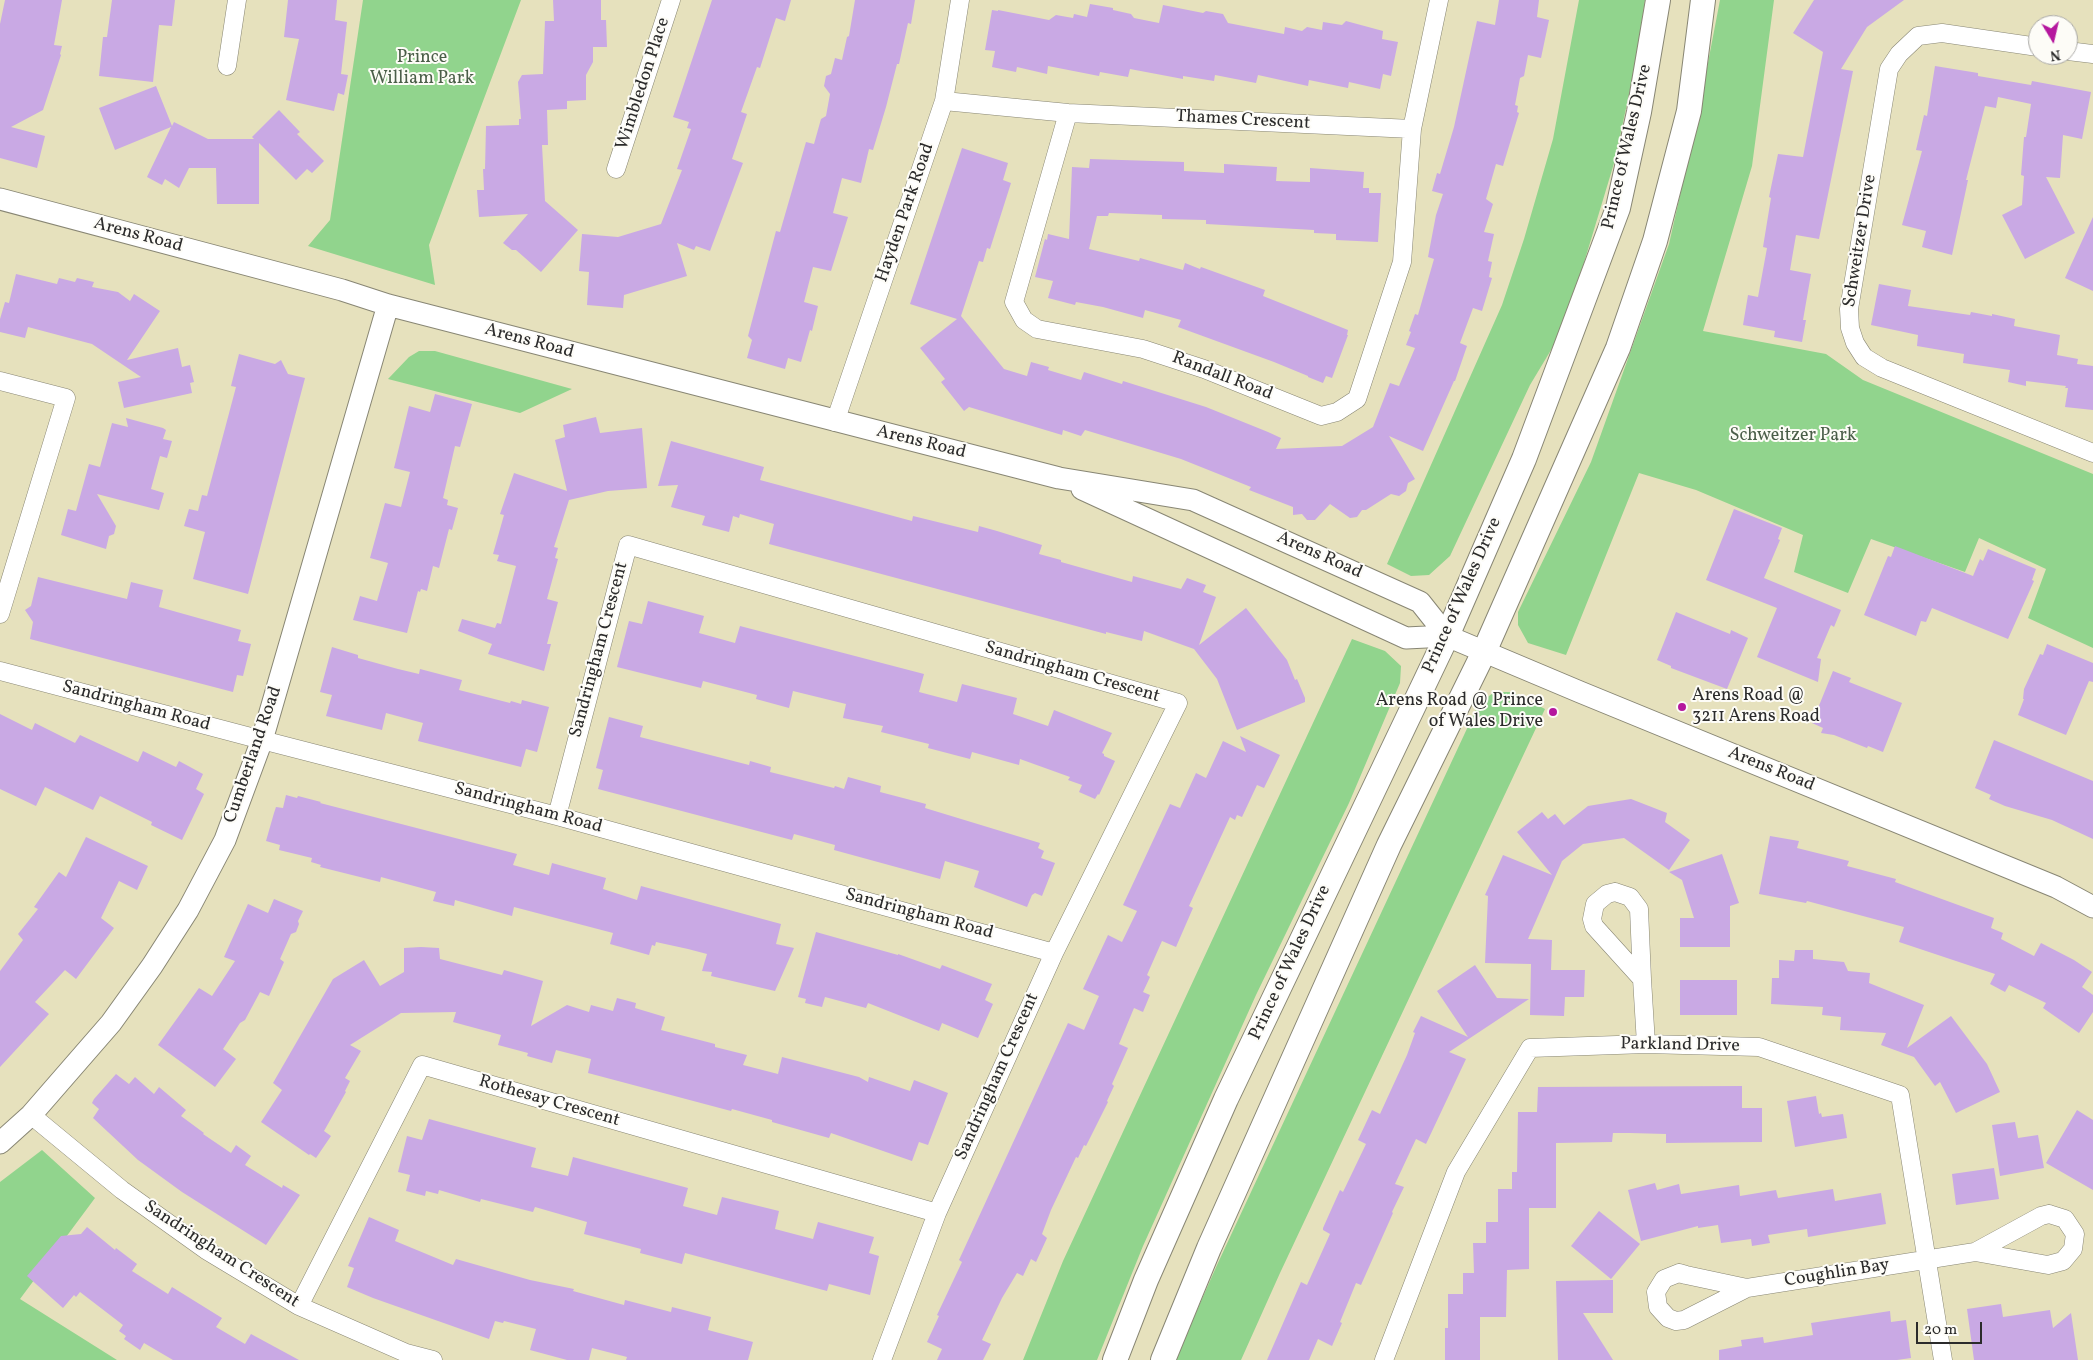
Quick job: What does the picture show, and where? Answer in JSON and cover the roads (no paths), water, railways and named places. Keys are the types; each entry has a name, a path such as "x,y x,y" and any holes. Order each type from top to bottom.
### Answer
{"main road":[{"name":"Prince of Wales Drive","path":"1115,1360 1146,1280 1226,1099 1446,636 1524,459 1618,208 1639,112 1658,0"},
{"path":"1163,1360 1209,1248 1385,854 1484,652 1569,463 1622,339 1654,241 1689,111 1703,0"}],"street":[{"path":"227,66 237,0"},
{"name":"Wimbledon Place","path":"616,169 671,0"},
{"name":"Hayden Park Road","path":"835,422 944,101 960,0"},
{"path":"1412,129 1438,0"},
{"name":"Schweitzer Drive","path":"2028,46 1942,33 1918,36 1899,54 1889,69 1849,309 1850,328 1855,343 1864,357 1882,368 2093,454"},
{"path":"2078,52 2093,54"},
{"name":"Thames Crescent","path":"944,101 1068,113 1412,129"},
{"name":"Randall Road","path":"1068,113 1014,302 1024,320 1037,329 1143,349 1204,369 1321,416 1337,412 1357,399 1402,262 1412,129"},
{"name":"Arens Road","path":"0,199 342,290 388,305 835,422 1059,478 1194,500 1420,602 1446,636"},
{"name":"Cumberland Road","path":"0,1143 31,1115 111,1023 152,966 188,910 225,840 262,740 388,305"},
{"path":"0,381 66,398 0,614"},
{"name":"Arens Road","path":"1059,478 1406,638 1446,636 2056,887 2093,907"},
{"name":"Sandringham Crescent","path":"556,816 628,545 1178,704 1054,953 937,1213 882,1360"},
{"name":"Sandringham Road","path":"0,671 556,816 1054,953"},
{"path":"1642,980 1594,926 1592,919 1595,904 1607,894 1622,893 1635,902 1639,909 1646,1044"},
{"name":"Parkland Drive","path":"1384,1360 1456,1172 1530,1048 1646,1044 1759,1046 1900,1095 1943,1360"},
{"name":"Rothesay Crescent","path":"299,1306 422,1065 937,1213"},
{"name":"Sandringham Crescent","path":"31,1115 129,1196 206,1250 299,1306 406,1353 432,1360"},
{"path":"2049,1214 2065,1219 2075,1234 2073,1249 2069,1256 2056,1264 2048,1265 1975,1252 2041,1216 2049,1214"},
{"name":"Coughlin Bay","path":"1747,1288 1679,1273 1671,1275 1659,1285 1656,1300 1658,1307 1668,1318 1684,1320 1747,1288 1975,1252"}],"place":[{"name":"Arens Road @ 3211 Arens Road","path":"1682,707"},
{"name":"Arens Road @ Prince of Wales Drive","path":"1553,712"}],"park label":[{"name":"Prince William Park","path":"422,69"},
{"name":"Schweitzer Park","path":"1793,437"}]}
